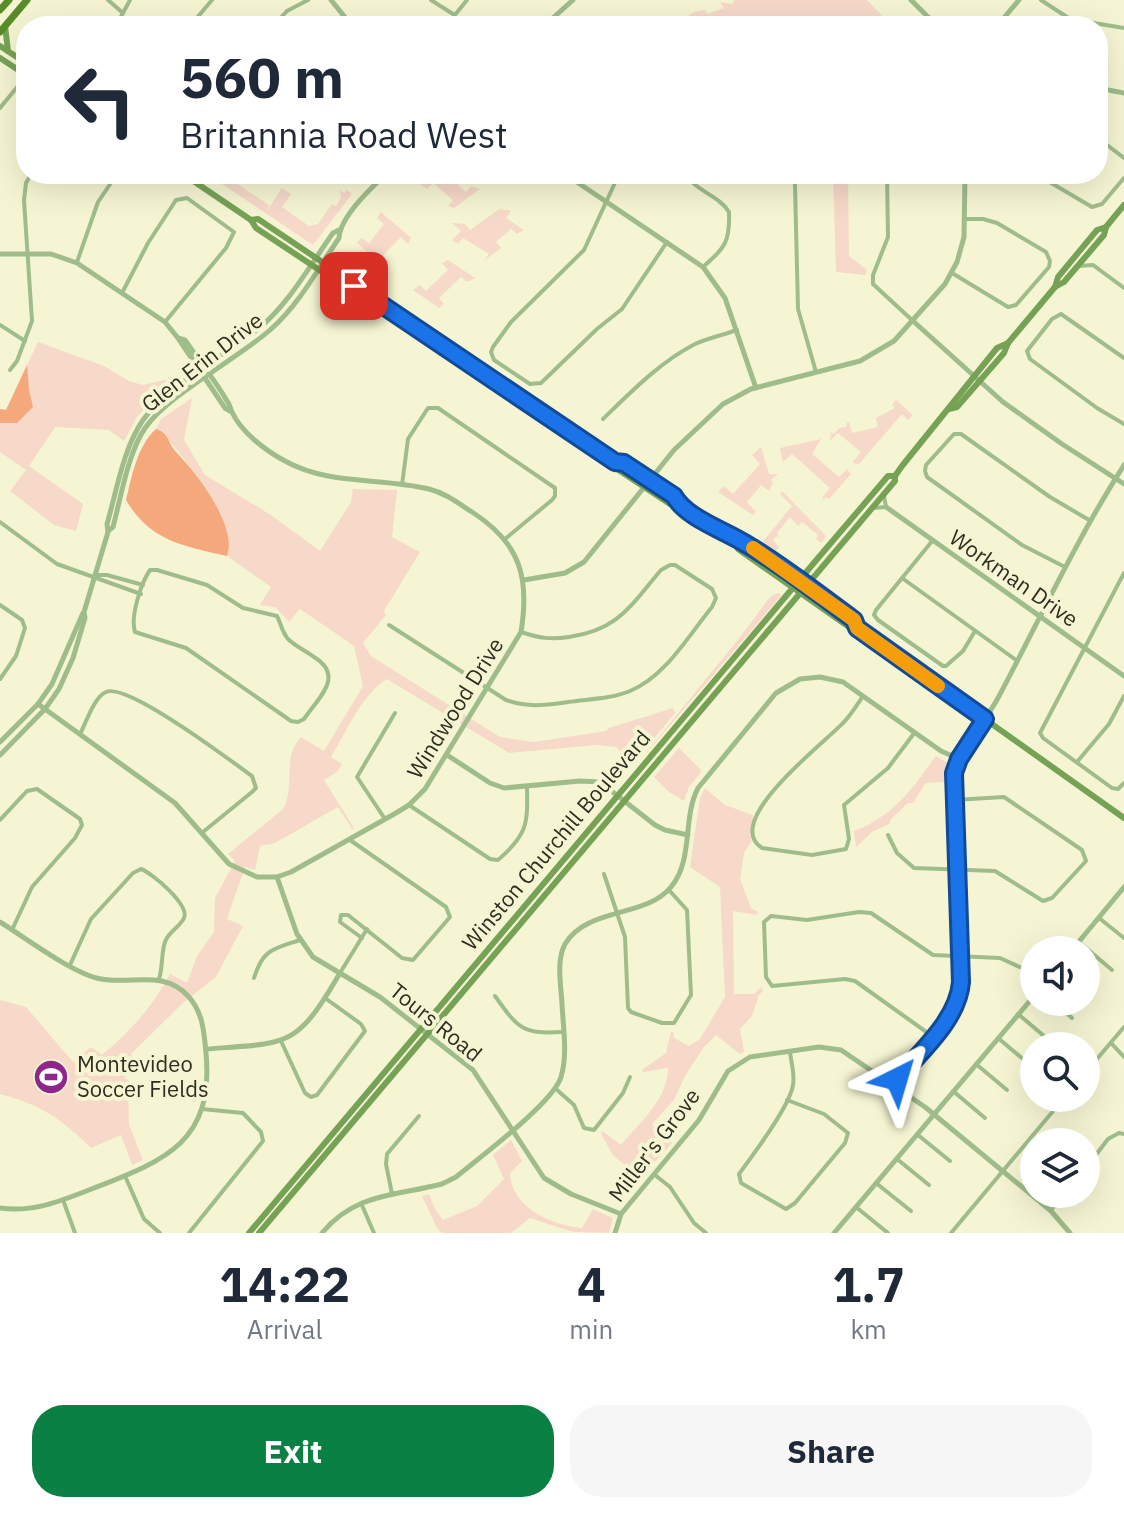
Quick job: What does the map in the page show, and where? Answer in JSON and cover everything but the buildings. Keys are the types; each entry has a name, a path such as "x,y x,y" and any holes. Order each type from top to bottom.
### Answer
{"main road":[{"path":"0,10 9,0"},
{"path":"8,51 2,29 27,0"},
{"path":"0,46 16,56"},
{"path":"198,184 310,264 319,262"},
{"name":"Winston Churchill Boulevard","path":"802,582 895,481 895,476 952,402 977,378 997,348 1008,343 1055,287 1064,282 1104,235 1106,227 1124,205"},
{"path":"251,220 258,219 346,278 615,462 620,471 670,504 678,503"},
{"name":"Winston Churchill Boulevard","path":"1055,287 1058,277 1097,230 1106,227"},
{"path":"615,462 624,463 674,496 678,503 733,538 743,541 854,620 857,628"},
{"name":"Winston Churchill Boulevard","path":"259,1233 888,476 895,476"},
{"path":"733,538 738,549 849,627 857,628 1124,818"},
{"name":"Winston Churchill Boulevard","path":"249,1233 421,1028 622,797"}],"street":[{"path":"108,0 123,13"},
{"path":"121,16 130,0"},
{"path":"198,16 212,0"},
{"path":"282,16 308,0"},
{"path":"331,0 344,16"},
{"path":"431,0 454,14 467,0"},
{"path":"555,16 573,0"},
{"path":"914,3 922,0"},
{"path":"1005,16 1019,0"},
{"path":"1041,0 1065,16"},
{"path":"0,108 16,88"},
{"path":"1108,146 1124,158"},
{"path":"1053,184 1092,207 1102,204 1124,178"},
{"path":"10,370 17,361 32,321 25,192 28,184"},
{"path":"77,263 98,202 110,184"},
{"name":"Glen Erin Drive","path":"0,742 38,704 57,675 84,612 108,532 107,524 137,444 147,426 161,411 278,323 319,262 333,233 339,230 376,184"},
{"path":"579,184 703,267 720,289 756,388"},
{"path":"615,184 584,250 511,322 493,347 494,360 530,384 541,383 622,309 667,242"},
{"path":"694,184 719,200 729,212 727,241 722,251 703,267"},
{"path":"792,184 798,309 816,372"},
{"path":"887,184 888,237 873,275 873,284 1016,412 1124,484"},
{"path":"524,580 565,573 584,562 674,450 712,413 736,395 871,357 894,341 952,273 961,250 965,184"},
{"path":"122,293 148,243 176,200 187,198 227,224 234,232 226,248 165,322"},
{"path":"952,273 1008,307 1016,305 1049,267 1046,252 997,223 965,219"},
{"path":"1093,265 1092,256 1097,243"},
{"name":"Windwood Drive","path":"0,254 51,254 77,263 165,322 178,338 185,340 202,370 230,405 231,411 262,445 295,466 334,478 425,488 444,494 486,521 505,539 524,580 525,606 521,632 425,789 409,805 277,877"},
{"name":"Glen Erin Drive","path":"124,477 131,442 141,422 163,399 265,323 288,297 310,264"},
{"path":"1077,267 1093,265 1124,288"},
{"path":"1124,358 1061,314 1052,319 1027,351 1030,359 1124,424"},
{"path":"0,325 25,341"},
{"path":"603,419 643,381 685,350 737,330"},
{"path":"402,486 408,439 428,408 438,408 555,488 552,500 505,539"},
{"path":"1063,566 1022,545 927,477 926,465 954,434 961,434 1050,497 1089,520"},
{"path":"893,1084 951,1014 959,998 954,773 959,759 985,719 1063,566 1124,465"},
{"path":"871,508 886,507 885,492"},
{"name":"Workman Drive","path":"886,507 1124,676"},
{"path":"0,522 49,559 141,594"},
{"path":"933,540 874,615 946,666 963,651 975,631"},
{"path":"389,625 506,700 530,706 627,692 646,682 663,667 716,598 712,589 675,565 670,565 661,570 618,620 604,629 549,640 521,632"},
{"path":"150,570 157,570 207,585 243,608 277,616 292,643 328,667 328,682 304,719 291,721 186,648 135,632 133,622 141,594 150,570"},
{"path":"1124,573 1040,733 1112,788 1118,789 1124,783"},
{"path":"95,576 107,575 143,585"},
{"path":"902,578 1016,660"},
{"path":"0,605 22,620 25,628 16,656 0,679"},
{"name":"Glen Erin Drive","path":"0,755 45,709 68,670 85,618 84,612"},
{"path":"322,1233 341,1213 361,1203 442,1184 456,1177 556,1089 564,1065 560,966 564,947 576,931 648,902 669,890 682,868 691,805 698,788 776,693 800,679 820,677 843,682 941,751 959,759"},
{"path":"80,734 100,698 107,691 115,691 156,709 252,776 256,788 203,832"},
{"path":"863,695 843,724 799,761 761,806 756,816 754,836 757,845 812,855 846,849 849,839 844,805 888,768 915,732"},
{"path":"1077,762 1109,724 1124,696"},
{"path":"38,704 175,803 203,832 221,857 235,868 252,876 277,877"},
{"path":"385,819 357,777 395,713"},
{"path":"447,755 490,783 504,788 600,782 655,825 688,835"},
{"path":"409,805 490,859 498,860 525,828 527,788"},
{"path":"0,820 31,789 41,790 80,819 82,825 75,838 32,887 12,930"},
{"path":"888,835 897,853 914,868 995,871 1043,901 1052,898 1086,861 1082,850 1004,797 954,800"},
{"path":"349,839 446,907 450,917 413,960 402,958 348,915 339,917 342,925 362,938"},
{"path":"70,965 95,913 133,873 141,869 160,883 182,904 185,911 184,919 166,939 159,979"},
{"path":"604,874 625,937 628,1008 631,1012 662,1023 674,1023 691,995 687,910 669,890"},
{"name":"Tours Road","path":"277,877 300,940 313,957 365,987 473,1070 544,1178 571,1194 621,1214"},
{"path":"1084,936 1121,895 1124,887"},
{"path":"933,1036 855,981 845,979 772,986 766,977 764,922 771,916 807,920 866,912 933,955 1000,958 1020,967"},
{"path":"1099,918 1124,938"},
{"path":"0,922 70,965 103,980 159,979 184,992 195,1004 203,1023 207,1082 202,1109 196,1121 178,1147 155,1163 63,1200 27,1209 0,1208"},
{"path":"206,1049 265,1045 293,1036 308,1024 367,929"},
{"path":"254,978 258,963 265,954 300,940"},
{"path":"1100,960 1112,970"},
{"path":"495,996 508,1014 531,1033 563,1032"},
{"path":"281,1041 305,1093 311,1097 317,1095 365,1031 361,1024 325,998"},
{"path":"836,1232 1020,1012"},
{"path":"1018,1014 1039,1032"},
{"path":"1100,1056 1124,1027"},
{"path":"998,1038 1020,1057"},
{"path":"1111,1043 1124,1057"},
{"name":"Miller's Grove","path":"615,1233 621,1214 699,1120 728,1071 750,1057 819,1047 841,1050 934,1114 1051,1211 1070,1233"},
{"path":"787,1100 824,1114 848,1133 845,1143 795,1203 786,1209 741,1183 739,1174 757,1150 794,1083 789,1051"},
{"path":"976,1064 1007,1090"},
{"path":"556,1089 574,1105 584,1128 594,1130 623,1093 630,1077"},
{"path":"953,1091 985,1118"},
{"path":"189,1233 263,1141 261,1132 243,1113 202,1109"},
{"path":"951,1233 1052,1112"},
{"path":"392,1195 387,1154 419,1116"},
{"path":"1100,1150 1108,1139 1119,1133 1124,1134"},
{"path":"917,1134 950,1161"},
{"path":"896,1158 929,1185"},
{"path":"655,1175 670,1187 694,1223 706,1233"},
{"path":"125,1176 144,1219 160,1233"},
{"path":"876,1183 911,1211"},
{"path":"63,1200 75,1233"},
{"path":"361,1203 374,1233"},
{"path":"856,1207 888,1233"}],"shaded area":[{"path":"734,0 867,0 882,16 688,16 694,12 705,10 707,14 724,8 720,2 733,4"},
{"path":"222,184 238,184 269,205 267,211 282,188 291,194 282,207 309,226 318,224 332,204 336,206 341,198 340,190 344,193 347,190 352,194 313,245"},
{"path":"434,184 458,184 466,192 471,186 480,189 454,208 448,206 453,200"},
{"path":"833,184 848,184 849,256 867,270 865,275 836,272"},
{"path":"499,209 511,211 506,218 524,230 517,234 511,229 496,242 501,248 484,261 489,254 463,238 458,244 452,240 461,231 452,223 465,224 470,230"},
{"path":"381,212 411,238 408,244 401,237 383,255 389,262 383,266 357,243 361,238 369,243 384,224 377,218"},
{"path":"448,260 475,278 467,282 461,277 439,298 444,304 439,308 413,290 420,285 426,291 448,270 442,263"},
{"path":"38,342 104,366 129,381 143,385 174,378 137,417 124,441 109,430 55,427 29,466 83,504 76,531 54,525 10,491 26,470 0,452 0,409 6,410"},
{"path":"27,365 33,407 17,423 0,423 0,409 6,410"},
{"path":"192,398 184,440 205,475 271,515 320,551 351,502 353,489 397,490 392,537 420,552 384,611 386,615 363,643 371,656 500,737 534,742 606,731 673,708 675,713 634,763 616,747 596,745 509,753 387,679 378,686 362,704 331,757 342,764 337,772 324,780 354,828 338,807 275,843 260,846 255,870 245,867 227,919 243,926 216,977 183,1003 131,1054 131,1062 127,1062 125,1079 129,1080 126,1086 133,1083 137,1090 135,1093 128,1092 129,1124 143,1160 132,1165 121,1135 91,1148 50,1114 0,1094 0,1000 26,1007 73,1062 91,1047 102,1055 112,1046 148,1008 170,974 187,983 197,956 214,932 215,898 235,861 228,854 283,809 287,800 292,754 301,737 324,751 363,686 354,646 300,609 289,622 275,607 260,605 271,587 227,556 229,551 217,506 180,454 156,429 161,419"},
{"path":"896,400 913,415 908,420 902,414 859,464 852,463 861,452 838,433 830,441 831,432 834,434 839,428 846,427 847,422 852,433 878,427 876,418 895,408 892,405"},
{"path":"156,429 166,436 213,500 226,530 229,544 227,556 169,540 146,525 126,500 140,453"},
{"path":"821,439 812,454 839,477 847,469 851,474 829,499 826,497 824,500 822,498 830,488 792,454 783,462 780,448"},
{"path":"761,447 769,474 778,474 771,480 769,491 761,485 747,502 756,512 753,515 718,492 724,486 733,494 760,464 752,455"},
{"path":"782,491 826,536 821,543 816,539 818,535 802,522 798,526 790,517 777,533 779,538 776,536 773,540 779,547 775,553 761,544 792,506 780,494"},
{"path":"778,593 780,597 636,765 770,597"},
{"path":"679,748 702,771 689,787 684,801 654,777"},
{"path":"936,756 951,765 947,782 926,783 913,803 908,803 889,824 872,832 856,847 854,831 891,809"},
{"path":"705,788 725,805 753,815 751,842 744,853 740,879 751,908 758,912 756,915 733,911 734,994 754,994 761,987 763,991 752,1016 740,1029 744,1052 740,1054 716,1035 685,1076 674,1100 652,1124 672,1143 640,1178 613,1155 602,1131 621,1145 652,1110 667,1079 668,1068 642,1070 666,1053 671,1032 674,1038 689,1046 700,1039 725,997 720,887 690,867 700,798"},
{"path":"511,1140 522,1161 510,1173 512,1185 525,1205 558,1223 582,1228 593,1209 613,1218 609,1233 573,1232 530,1218 511,1233 442,1233 422,1196 429,1194 443,1220 477,1206 504,1179 493,1155"}],"slow traffic":[{"path":"753,548 854,620 857,628 938,686"}],"place":[{"name":"Montevideo Soccer Fields","path":"51,1077"}],"route":[{"path":"354,286 615,462 624,463 674,496 678,503 716,529 743,541 854,620 857,628 985,719 959,759 954,773 959,998 951,1014 897,1079"}]}
